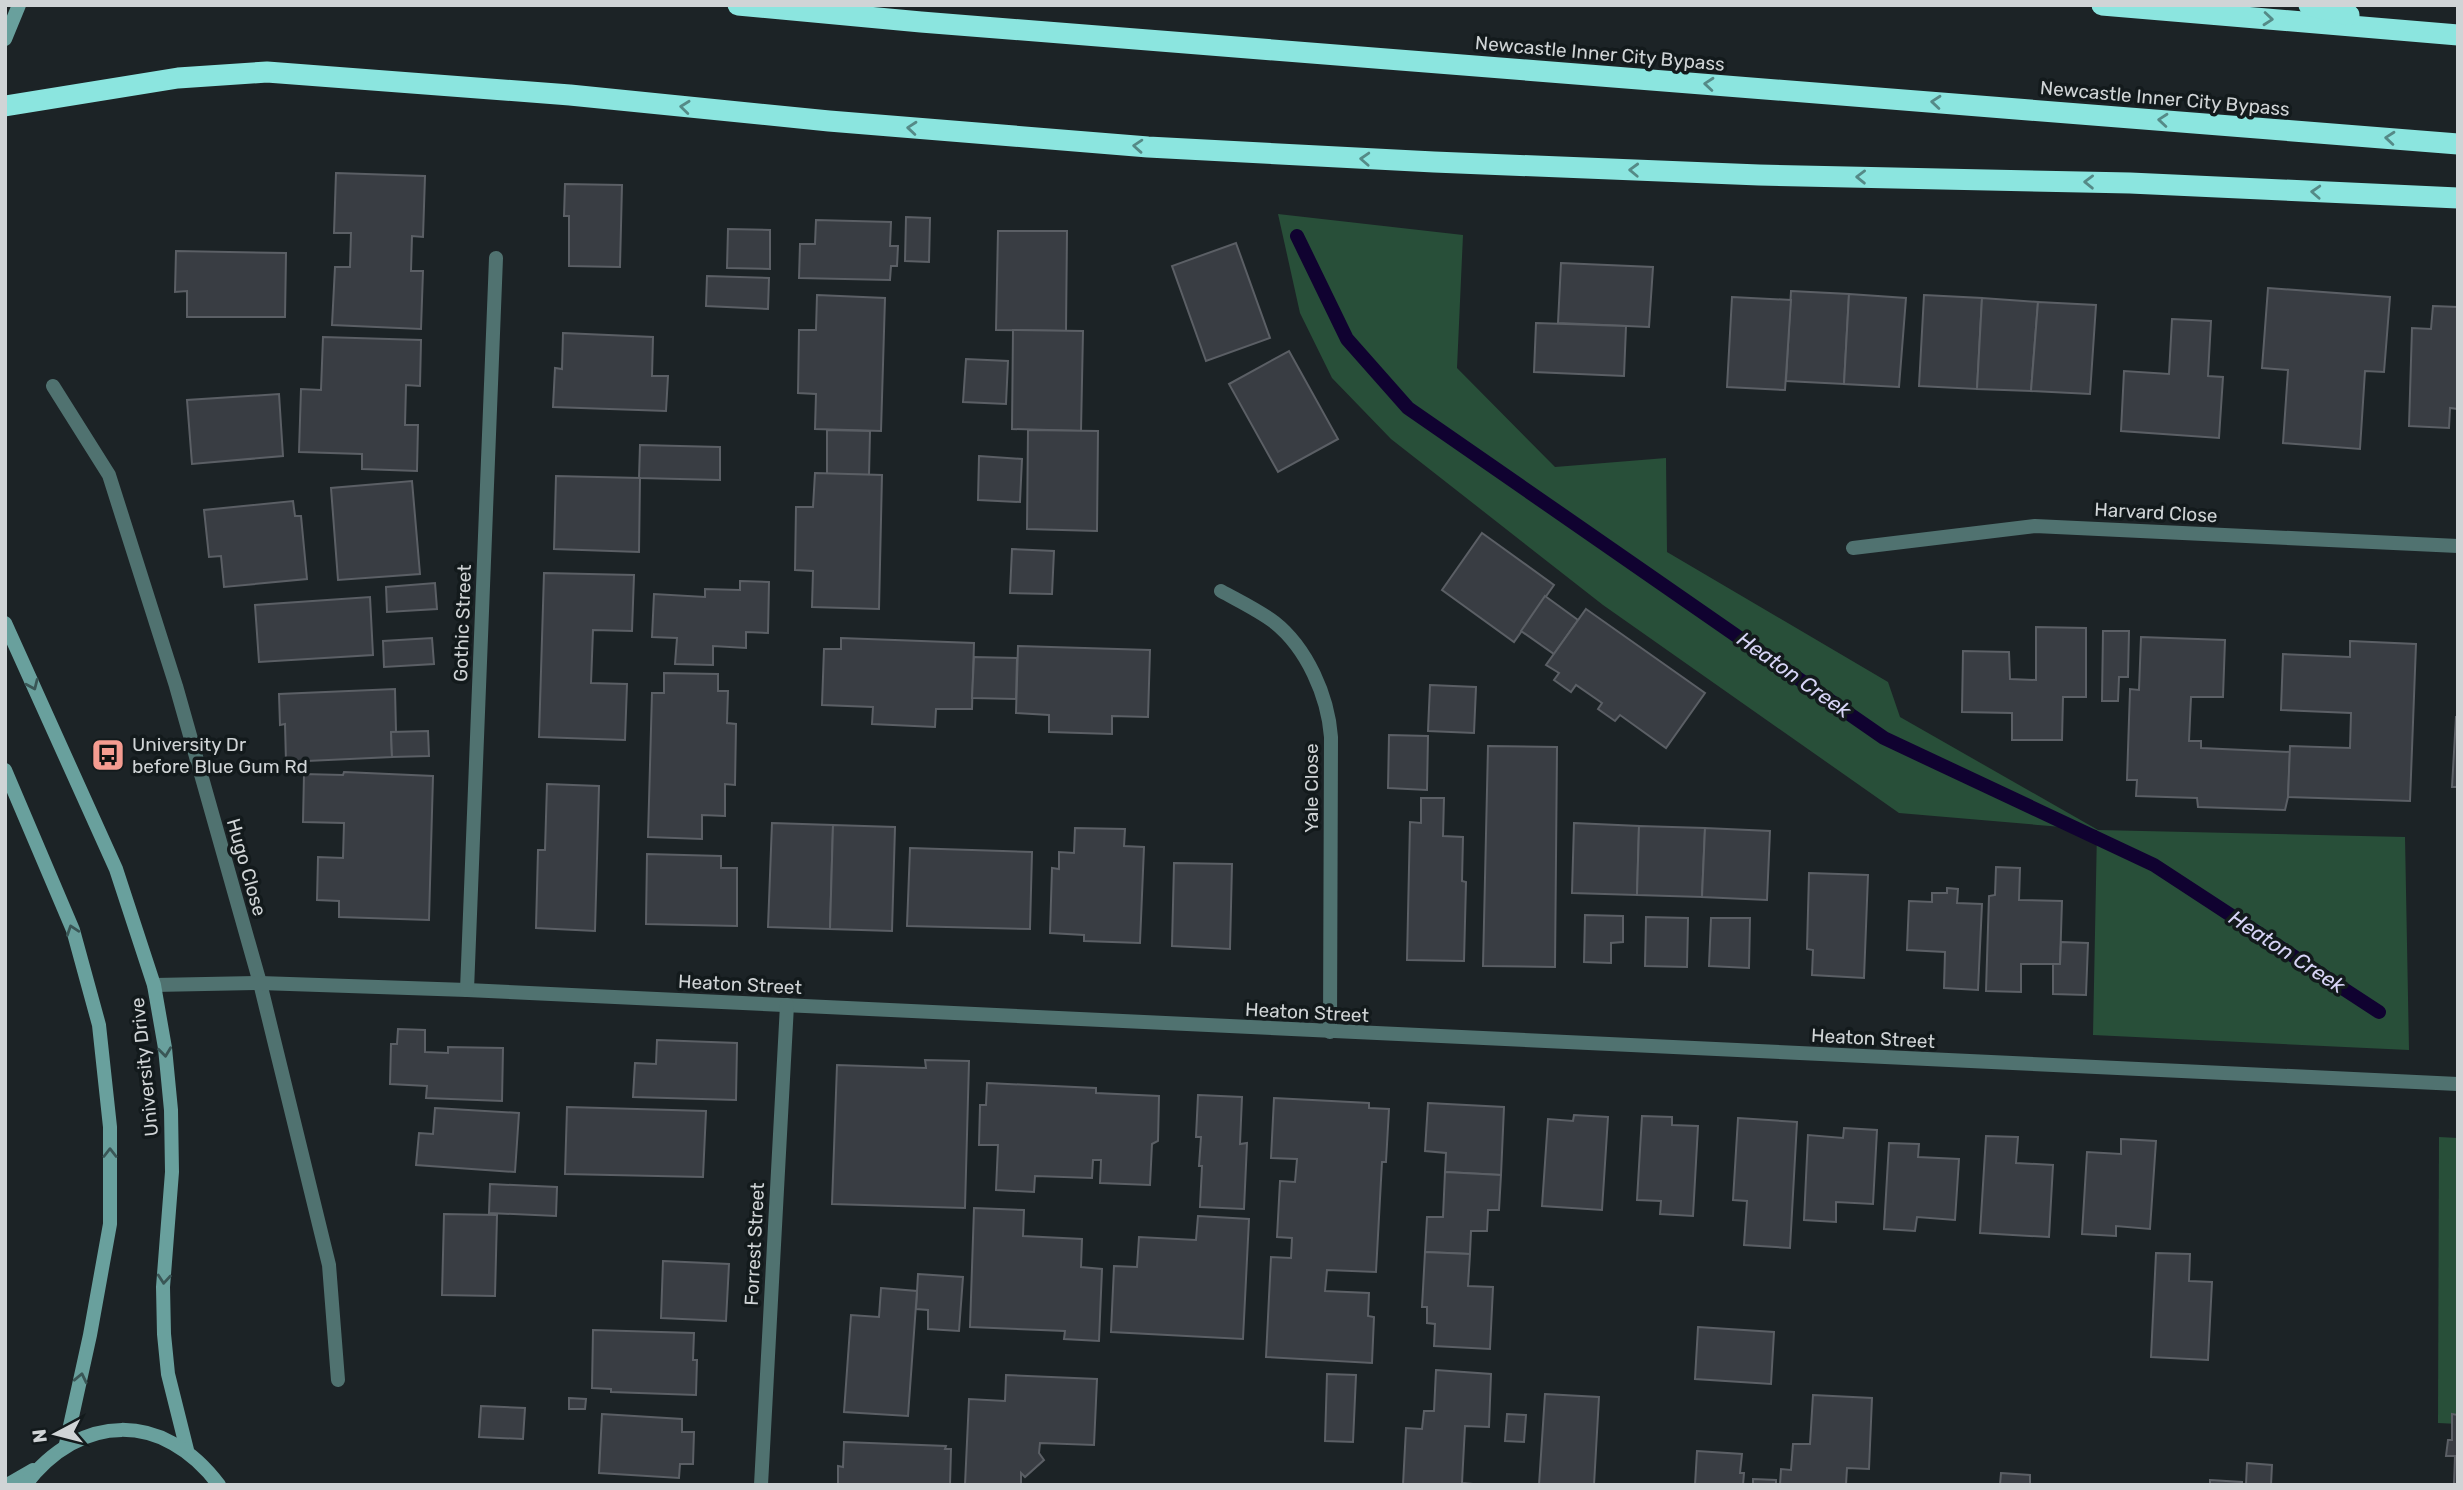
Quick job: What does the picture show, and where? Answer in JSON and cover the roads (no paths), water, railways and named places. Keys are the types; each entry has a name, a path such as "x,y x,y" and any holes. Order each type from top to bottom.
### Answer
{"highway":[{"name":"Newcastle Inner City Bypass","path":"738,5 921,22 2458,144"},
{"path":"2102,5 2458,35"},
{"path":"2309,5 2412,31"},
{"path":"5,106 178,78 267,72 557,94 829,121 1175,148 1759,175 2130,183 2458,198"}],"main road":[{"path":"5,39 19,5"},
{"name":"University Drive","path":"5,623 116,869 154,985 165,1048 171,1110 172,1172 163,1287 164,1334 168,1374 187,1450"},
{"name":"University Drive","path":"5,771 73,930 99,1026 110,1127 110,1224 90,1335 66,1444"},
{"path":"7,1485 38,1468 66,1444 115,1430 141,1431 165,1438 187,1450 205,1466 219,1485"},
{"path":"25,1485 38,1468"}],"street":[{"name":"Gothic Street","path":"467,990 496,258"},
{"name":"Hugo Close","path":"53,386 108,475 176,687 260,983 329,1265 338,1380"},
{"name":"Harvard Close","path":"1853,548 2035,526 2458,546"},
{"name":"Yale Close","path":"1221,592 1272,620 1285,631 1310,669 1326,707 1331,737 1330,1032"},
{"name":"Heaton Street","path":"154,985 260,983 467,990 2458,1084"},
{"name":"Forrest Street","path":"761,1485 787,1005"}],"waterway":[{"name":"Heaton Creek","path":"1297,236 1347,339 1408,408 1884,738 2154,865 2379,1012"}],"place":[{"name":"University Dr before Blue Gum Rd","path":"108,755"}]}
